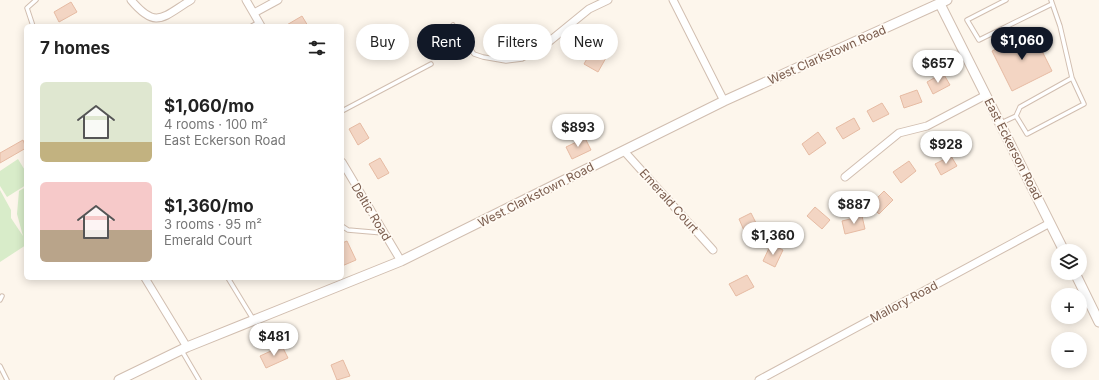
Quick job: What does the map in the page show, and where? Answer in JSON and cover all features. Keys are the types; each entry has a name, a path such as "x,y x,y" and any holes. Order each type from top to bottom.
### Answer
{"street":[{"path":"131,0 148,18 160,19 191,0"},
{"path":"246,0 254,13 258,24"},
{"path":"254,13 278,0"},
{"path":"552,39 589,9 608,0"},
{"path":"673,0 724,101"},
{"name":"West Clarkstown Road","path":"119,380 184,349 400,261 724,101 944,2"},
{"name":"East Eckerson Road","path":"944,2 986,95 1060,244"},
{"path":"845,176 899,133 927,126 986,95"},
{"name":"Emerald Court","path":"624,151 713,250"},
{"name":"Deltic Road","path":"344,165 400,261"},
{"name":"Mallory Road","path":"759,380 1050,223"},
{"path":"146,280 184,349"},
{"path":"1078,280 1099,322"}],"lane":[{"path":"32,24 27,8 36,0"},
{"path":"1006,0 967,20 979,40 1051,2 1060,26 1072,78 1084,104 1027,134 1016,116"},
{"path":"500,60 514,60"},
{"path":"344,110 431,64"},
{"path":"1000,124 1016,116 1020,108 1072,78"},
{"path":"344,227 348,230 384,233"},
{"path":"229,280 253,320"},
{"path":"184,349 199,380"},
{"path":"0,366 7,380"}],"green space":[{"path":"18,159 24,169 24,186 7,197 0,186 0,171"},
{"path":"24,188 24,246 0,262 0,190 11,210 11,218 23,236 17,214 19,191"}],"building":[{"path":"71,2 77,12 59,22 54,12"},
{"path":"302,16 307,24 288,24"},
{"path":"1032,31 1052,71 1012,91 992,51"},
{"path":"586,60 605,60 598,72 584,64"},
{"path":"943,73 950,85 933,94 927,82"},
{"path":"917,90 922,102 904,108 900,96"},
{"path":"882,103 889,114 873,122 867,111"},
{"path":"854,118 860,129 843,139 836,128"},
{"path":"360,123 369,138 358,145 349,129"},
{"path":"818,132 826,143 809,155 802,144"},
{"path":"585,138 591,150 572,159 566,147"},
{"path":"23,140 24,149 0,163 0,153"},
{"path":"951,156 957,166 941,175 935,164"},
{"path":"380,158 389,173 378,179 369,164"},
{"path":"909,161 916,171 901,183 893,172"},
{"path":"884,191 893,200 879,214 870,205"},
{"path":"815,207 830,220 822,229 807,216"},
{"path":"751,213 759,229 746,235 739,219"},
{"path":"862,216 865,229 845,234 842,221"},
{"path":"347,241 356,260 344,265 344,242"},
{"path":"771,244 783,250 775,267 763,261"},
{"path":"747,275 754,287 736,296 729,284"},
{"path":"282,346 288,358 266,368 260,356"},
{"path":"343,360 350,376 337,380 331,365"}]}
